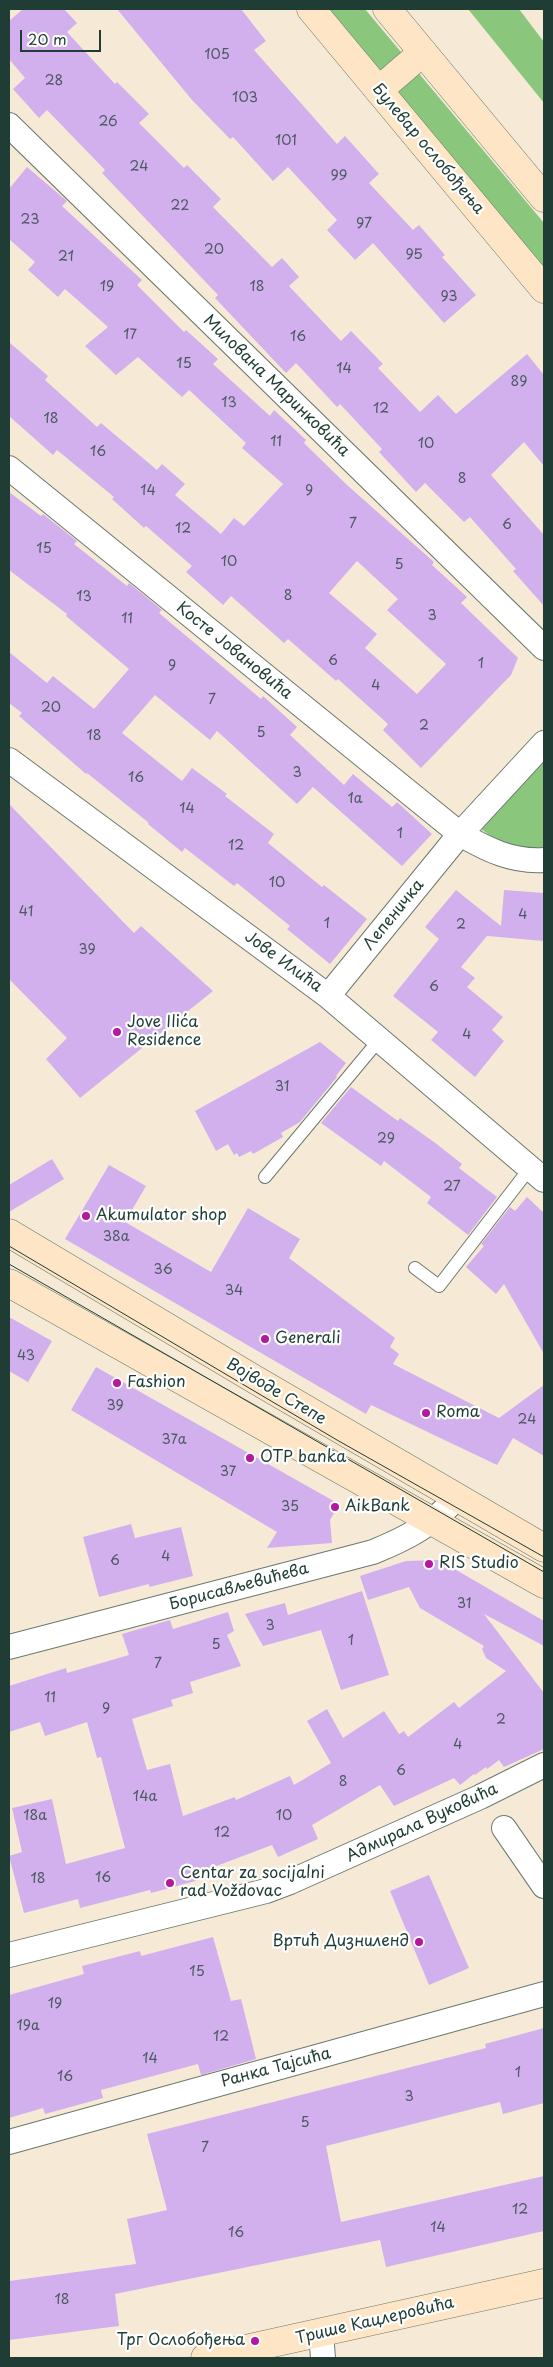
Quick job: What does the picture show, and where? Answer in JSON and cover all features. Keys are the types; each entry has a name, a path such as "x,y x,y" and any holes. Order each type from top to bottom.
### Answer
{"main road":[{"name":"Булевар ослобођења","path":"311,9 544,289"},
{"path":"387,9 544,198"},
{"path":"379,90 423,52"},
{"name":"Војводе Степе","path":"9,1233 456,1498 544,1548"},
{"name":"Војводе Степе","path":"9,1283 544,1584"},
{"name":"Трише Кацлеровића","path":"205,2358 322,2345 544,2283"}],"street":[{"name":"Милована Маринковића","path":"10,129 544,648"},
{"name":"Косте Јовановића","path":"9,468 460,834"},
{"name":"Лепеничка","path":"328,996 460,834 544,743"},
{"name":"Јове Илића","path":"9,760 328,996 537,1174"},
{"path":"460,834 482,847 511,858 544,860"},
{"name":"Борисављевићева","path":"9,1647 373,1552 411,1536 433,1520 456,1498"},
{"name":"Адмирала Вуковића","path":"9,1955 257,1893 290,1882 480,1797 544,1765"},
{"path":"504,1828 544,1886"},
{"name":"Ранка Тајсића","path":"9,2142 544,1994"}],"lane":[{"path":"265,1177 379,1040"},
{"path":"415,1268 439,1286 537,1174"}],"green space":[{"path":"323,9 365,9 544,223 544,273"},
{"path":"468,9 519,9 544,42 544,103"},
{"path":"544,762 544,851 510,845 487,834 480,828"}],"building":[{"path":"23,9 64,9 77,23 67,32 115,84 117,82 149,114 139,123 184,168 187,165 221,199 213,207 272,267 282,258 299,277 289,286 341,341 351,331 383,364 378,368 420,412 438,395 456,414 527,354 544,375 544,466 524,442 491,475 544,535 544,606 513,571 516,569 470,517 464,522 425,483 416,492 379,452 382,449 340,404 337,407 296,363 286,373 215,298 218,295 102,173 105,170 47,110 39,118 13,89 25,78 9,59 9,21"},
{"path":"117,9 241,9 266,41 254,50 337,144 345,136 379,174 369,183 413,230 419,225 445,255 442,257 476,295 444,323 373,243 355,260 327,230 337,220 288,167 273,181 233,137 230,139 192,100"},
{"path":"27,167 67,201 62,206 142,280 137,285 184,332 186,330 218,359 213,364 270,416 274,410 306,440 304,443 347,485 434,562 432,565 467,597 461,603 518,658 511,675 421,768 383,730 388,724 338,679 336,681 288,639 284,643 231,596 223,605 186,572 192,566 146,526 144,528 112,499 114,497 57,450 53,455 9,416 9,342 48,376 45,380 97,427 101,423 157,470 162,464 185,484 175,495 221,534 234,518 244,526 283,484 242,448 246,443 189,390 182,397 138,357 116,375 85,346 108,327 65,289 58,297 28,270 35,262 9,239 9,189","holes":["357,561 398,599 387,610 446,664 417,694 365,648 377,634 329,593"]},
{"path":"9,492 41,516 43,514 77,541 74,544 127,586 129,583 162,610 159,613 261,699 263,696 297,727 290,735 344,785 353,774 392,807 397,802 432,834 402,866 313,787 297,804 217,731 210,740 155,695 122,733 182,781 192,768 227,794 225,796 274,834 268,843 322,887 324,885 367,919 330,964 287,929 290,926 237,883 234,886 185,848 182,852 149,823 86,774 19,716 22,713 9,703 9,652 47,683 53,676 94,709 129,669 66,616 67,614 9,570"},
{"path":"9,804 134,933 141,926 213,991 80,1098 46,1059 67,1038 9,979"},
{"path":"456,890 501,926 504,890 544,893 544,941 487,936 461,967 475,978 467,987 503,1017 492,1030 504,1041 475,1077 431,1040 438,1032 393,996 439,939 425,927"},
{"path":"320,1042 346,1063 337,1077 300,1122 281,1133 283,1137 253,1154 251,1151 239,1157 237,1153 234,1155 228,1144 216,1151 195,1111"},
{"path":"351,1087 398,1121 400,1118 434,1142 462,1164 459,1168 497,1197 468,1235 427,1203 431,1197 384,1161 381,1166 321,1123"},
{"path":"52,1159 64,1179 9,1212 9,1185"},
{"path":"109,1165 146,1186 125,1222 211,1272 248,1208 300,1239 289,1258 395,1338 390,1347 399,1354 393,1364 499,1418 544,1385 544,1456 513,1438 497,1465 371,1405 366,1414 65,1239"},
{"path":"527,1197 544,1213 544,1354 504,1284 496,1294 466,1267 484,1246 481,1244 510,1207 515,1211"},
{"path":"9,1317 52,1341 28,1382 9,1371"},
{"path":"96,1367 339,1504 330,1520 332,1543 267,1548 277,1532 71,1410"},
{"path":"131,1524 135,1538 181,1527 193,1576 149,1587 149,1584 99,1597 83,1537"},
{"path":"439,1560 544,1621 544,1646 484,1614 544,1693 544,1749 504,1767 499,1760 487,1769 486,1767 474,1774 460,1785 454,1778 394,1806 380,1785 312,1825 318,1839 278,1857 272,1845 198,1873 199,1880 151,1893 150,1890 80,1908 78,1899 24,1913 9,1856 22,1852 12,1808 52,1799 66,1864 125,1848 101,1757 97,1758 87,1722 45,1736 40,1722 9,1732 9,1686 66,1668 67,1673 129,1655 122,1634 170,1620 173,1629 228,1612 234,1631 227,1635 241,1666 190,1682 193,1693 171,1700 173,1706 132,1719 147,1770 170,1764 183,1816 235,1797 236,1800 290,1776 294,1785 331,1763 307,1721 327,1709 343,1738 384,1711 399,1734 404,1731 408,1737 454,1702 459,1708 506,1671 486,1658 482,1649 484,1646 420,1608 409,1587 368,1600 360,1576 406,1561"},
{"path":"362,1591 389,1675 341,1690 321,1630 263,1646 245,1614 285,1603 288,1615"},
{"path":"429,1875 469,1968 429,1985 390,1891"},
{"path":"213,1937 231,2001 241,1999 256,2059 201,2075 198,2064 101,2090 103,2098 45,2114 43,2108 9,2118 9,1995 84,1974 82,1966 140,1951 141,1956"},
{"path":"544,2028 544,2103 503,2114 500,2102 326,2146 341,2222 544,2176 544,2231 386,2267 380,2240 115,2294 119,2326 9,2340 9,2281 136,2264 127,2219 167,2210 147,2134 486,2048 485,2044"}],"tram line":[{"path":"9,1246 337,1440 544,1557"},
{"path":"9,1264 544,1572"}],"place":[{"name":"Jove Ilića Residence","path":"117,1032"},
{"name":"Akumulator shop","path":"86,1216"},
{"name":"Generali","path":"265,1339"},
{"name":"Fashion","path":"117,1383"},
{"name":"Roma","path":"426,1413"},
{"name":"OTP banka","path":"250,1458"},
{"name":"AikBank","path":"335,1507"},
{"name":"RIS Studio","path":"429,1564"},
{"name":"Centar za socijalni rad Voždovac","path":"170,1883"},
{"name":"Вртић Дизниленд","path":"419,1942"},
{"name":"Трг Ослобођења","path":"255,2341"}]}
